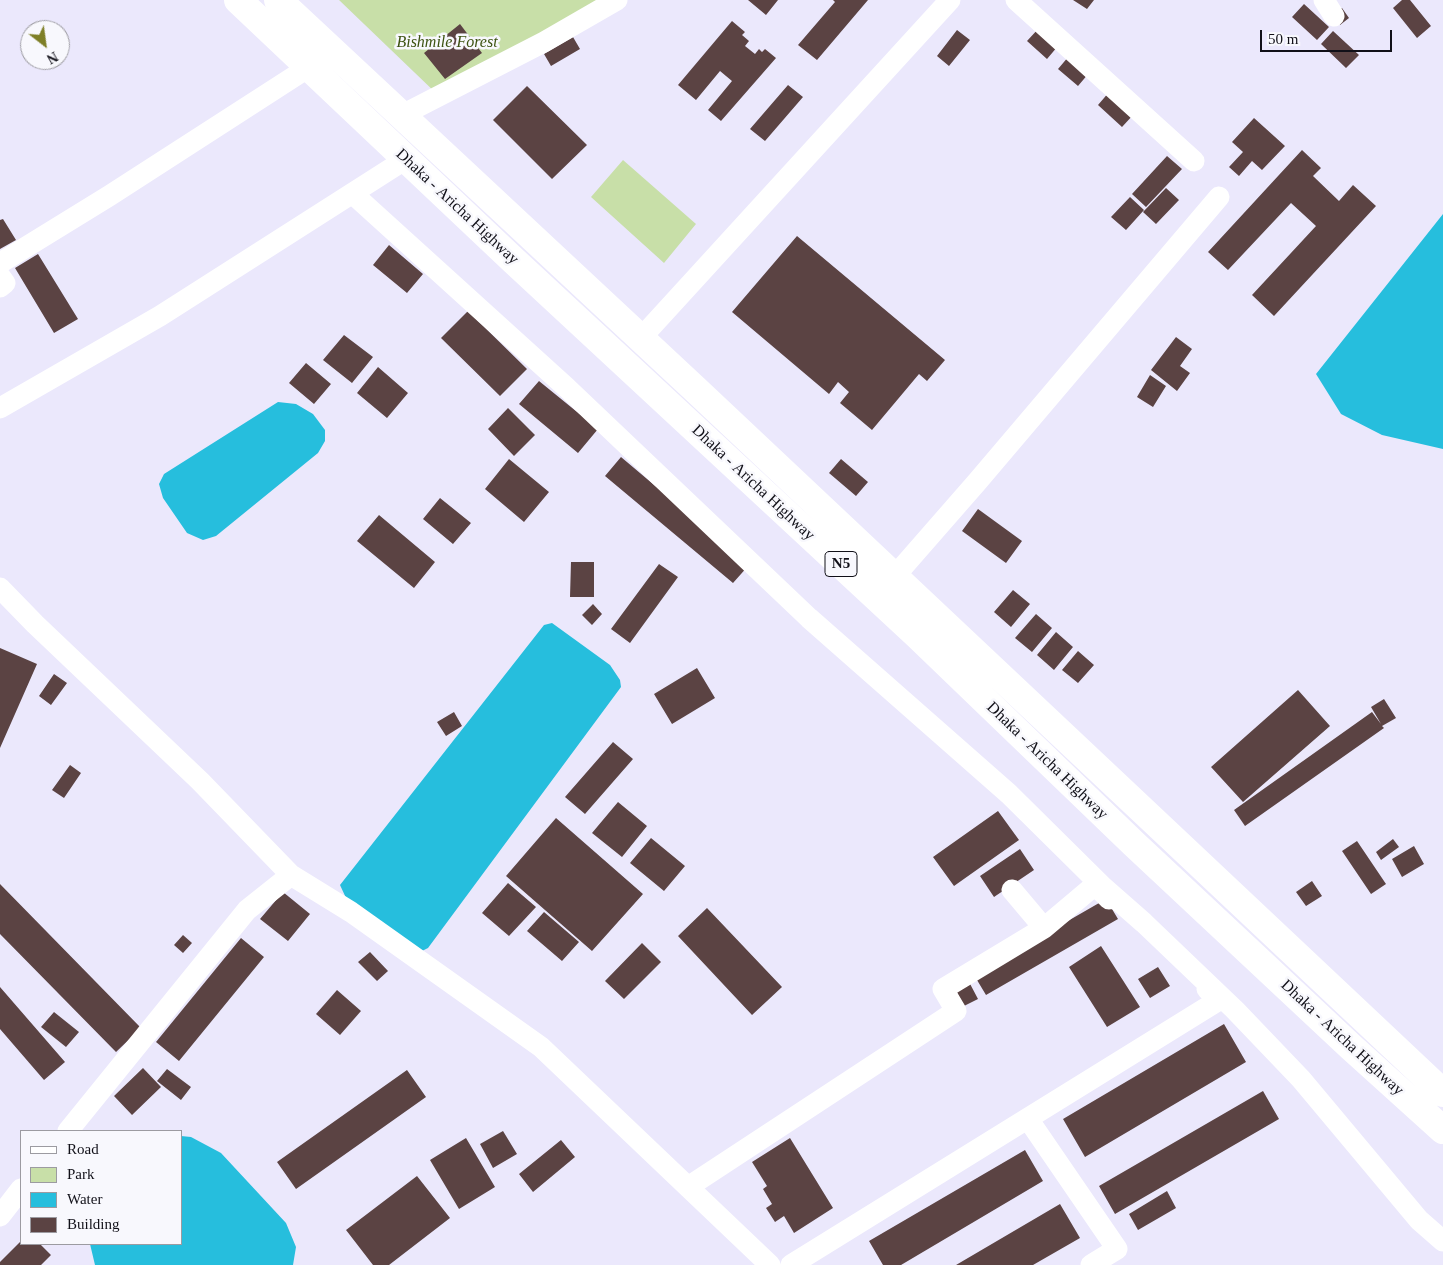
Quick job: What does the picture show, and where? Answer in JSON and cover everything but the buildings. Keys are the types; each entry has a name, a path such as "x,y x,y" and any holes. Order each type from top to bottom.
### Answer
{"highway":[{"name":"Dhaka - Aricha Highway","path":"238,0 917,635 1155,865 1443,1130"},
{"name":"Dhaka - Aricha Highway","path":"278,0 641,338 1443,1093"}],"street":[{"path":"402,115 544,42 617,0"},
{"path":"641,338 950,0"},
{"path":"1016,0 1194,162"},
{"path":"0,263 109,196 309,67"},
{"path":"0,408 160,316 354,194 406,159"},
{"path":"354,194 567,388 809,618 1009,794 1103,886 1235,1010 1301,1079 1419,1220 1443,1241"},
{"path":"894,577 977,482 1218,197"},
{"path":"0,276 5,283 0,287"},
{"path":"0,588 200,780 292,875 351,912 542,1047 770,1265"},
{"path":"69,1130 247,910 292,875"},
{"path":"688,1187 956,1011 943,989 1044,928 1095,885 1219,1000 791,1265"},
{"path":"1012,890 1044,928"},
{"path":"1028,1120 1117,1250 1092,1265"},
{"path":"0,1216 20,1191"}],"green space":[{"name":"Bishmile Forest","path":"339,0 617,0 439,96"},
{"path":"623,160 696,224 664,263 591,197"}],"water":[{"path":"1443,214 1443,449 1382,435 1341,414 1316,374"},
{"path":"278,402 296,404 313,414 325,430 325,441 318,453 216,536 203,540 187,533 163,498 159,484 164,474"},
{"path":"552,623 610,665 620,680 621,687 428,948 420,952 346,898 340,885 544,625"},
{"path":"182,1136 191,1137 221,1153 286,1223 296,1247 293,1265 95,1265 90,1245 182,1245"}]}
